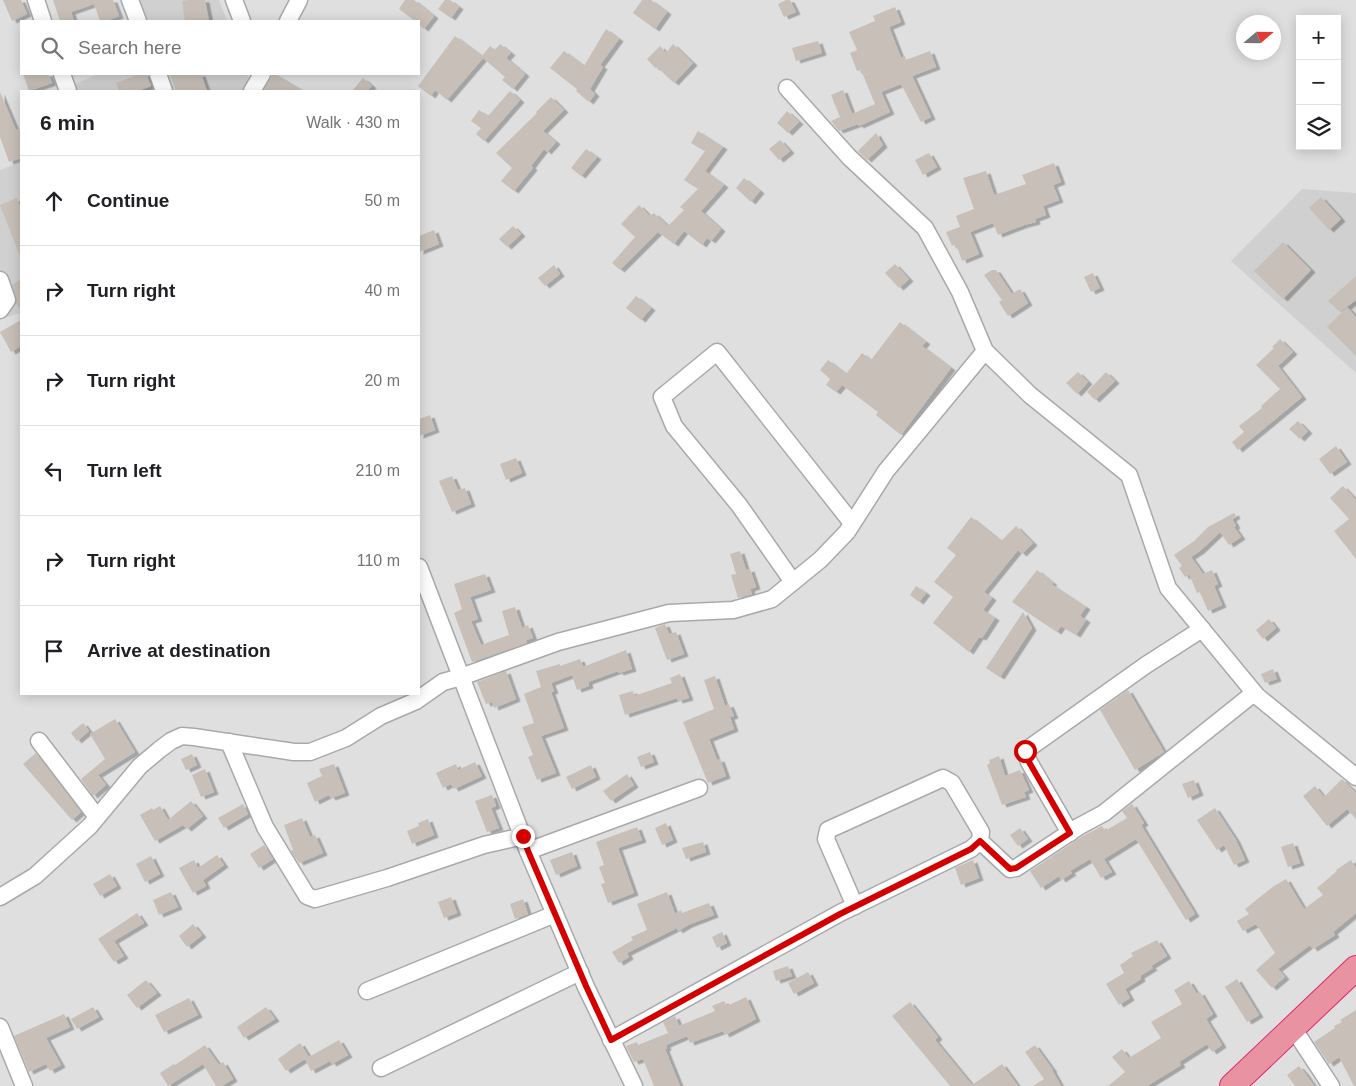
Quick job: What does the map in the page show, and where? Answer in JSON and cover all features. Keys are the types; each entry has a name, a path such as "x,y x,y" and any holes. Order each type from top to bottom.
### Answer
{"highway":[{"path":"1232,1086 1356,968"}],"street":[{"path":"36,0 44,20"},
{"path":"130,0 138,20"},
{"path":"234,0 242,20"},
{"path":"289,20 299,0"},
{"path":"62,75 68,90"},
{"path":"158,75 164,90"},
{"path":"253,90 260,75"},
{"path":"260,90 261,75"},
{"path":"787,88 849,157 924,228 960,292 985,351 1030,395 1128,474 1168,588 1254,692 1356,777"},
{"path":"0,280 6,300 0,310"},
{"path":"0,898 36,876 97,817 140,766 171,740 182,736 294,752 310,752 346,738 386,714 416,700 443,682 558,642 669,613 733,610 772,599 820,560 847,532 886,471 985,351"},
{"path":"793,582 739,505 674,426 662,397 717,352 852,523"},
{"path":"420,570 555,914 611,1040 634,1086"},
{"path":"1070,833 1029,762 1025,751 1146,665 1202,629"},
{"path":"980,841 1010,869 1016,868 1070,833 1104,814 1254,692"},
{"path":"39,741 97,817"},
{"path":"229,742 266,827 307,896 314,899 387,878 484,845 526,844 699,788"},
{"path":"611,1040 855,906 971,849 980,841 981,832 952,783 943,778 828,830 826,839 855,906"},
{"path":"367,990 555,914"},
{"path":"381,1068 580,972"},
{"path":"0,1027 24,1086"},
{"path":"1293,1028 1331,1086"}],"shaded area":[{"path":"0,0 1356,0 1356,1086 0,1086"},
{"path":"136,0 219,0 227,20 144,20"},
{"path":"96,75 153,75 160,90 61,90"},
{"path":"163,75 247,75 251,85 248,90 170,90"},
{"path":"20,162 20,313 0,319 0,170"},
{"path":"1302,189 1356,193 1356,373 1231,261"}],"building":[{"path":"3,0 21,0 27,14 12,21"},
{"path":"53,0 113,0 119,16 109,20 100,20 94,4 71,12 74,20 60,20"},
{"path":"205,0 209,20 185,20 182,1"},
{"path":"405,0 414,0 434,16 424,29 420,26 420,20 414,20 399,9"},
{"path":"445,0 450,0 459,7 451,18 438,9"},
{"path":"642,0 651,0 667,12 655,29 633,13"},
{"path":"790,0 796,12 784,17 778,4"},
{"path":"895,7 901,22 889,27 901,58 905,56 906,60 930,51 936,67 912,76 931,117 921,122 901,84 881,92 890,112 859,126 858,124 839,131 831,121 840,117 831,95 843,90 852,114 875,104 861,70 857,71 850,53 857,50 849,32 875,21 873,16"},
{"path":"606,29 619,39 600,65 603,67 590,89 595,94 589,102 576,91 577,89 550,68 564,51 584,66"},
{"path":"455,36 482,56 490,46 495,50 500,44 511,53 506,58 525,74 513,89 502,80 505,77 483,58 447,100 435,90 431,96 418,86"},
{"path":"818,41 822,53 796,61 792,48"},
{"path":"673,44 693,63 674,83 647,59 660,46 666,53"},
{"path":"23,75 48,75 52,83 29,90"},
{"path":"137,75 146,75 151,86 141,90 119,90 116,83"},
{"path":"170,75 201,75 207,90 176,90"},
{"path":"272,75 277,75 302,90 264,90"},
{"path":"363,78 372,86 368,90 353,90"},
{"path":"510,91 520,100 484,141 476,134 481,128 471,121 479,110 488,116"},
{"path":"0,92 16,130 19,129 20,132 20,158 9,162 0,137"},
{"path":"551,97 564,110 543,131 556,142 547,152 544,149 531,166 533,168 514,191 501,181 512,168 496,153"},
{"path":"787,111 799,122 788,133 777,123"},
{"path":"698,131 723,147 705,171 724,185 701,211 721,229 711,241 707,238 702,245 684,231 674,244 658,232 620,270 612,263 635,237 621,224 639,205 650,216 654,213 668,226 684,210 680,207 698,189 684,180 705,151 691,143"},
{"path":"876,133 883,145 867,160 858,151"},
{"path":"780,140 790,151 779,160 769,149"},
{"path":"586,149 597,157 581,176 571,168"},
{"path":"929,153 937,167 923,175 915,160"},
{"path":"1054,163 1061,182 1053,185 1059,200 1043,206 1046,215 1035,219 1036,222 998,235 993,223 970,232 979,254 962,261 956,244 952,246 946,232 960,227 956,216 974,209 963,178 986,171 994,195 1026,184 1022,175"},
{"path":"744,178 760,191 751,202 736,188"},
{"path":"1321,197 1341,219 1329,230 1309,208"},
{"path":"17,198 20,206 20,256 0,205"},
{"path":"513,226 521,234 507,247 499,239"},
{"path":"434,230 439,244 420,252 420,236"},
{"path":"1283,242 1311,270 1283,299 1254,271"},
{"path":"895,264 909,279 899,288 885,273"},
{"path":"554,265 560,274 545,286 538,278"},
{"path":"992,270 996,270 1012,294 1020,289 1028,303 1008,316 999,302 1002,300 984,275"},
{"path":"1093,273 1100,288 1091,292 1084,277"},
{"path":"1356,276 1356,300 1340,312 1328,301"},
{"path":"20,280 20,309 16,303 12,285"},
{"path":"636,296 651,308 641,320 626,308"},
{"path":"1347,307 1356,317 1356,356 1327,327"},
{"path":"20,321 20,347 11,352 0,332"},
{"path":"900,322 926,342 922,346 951,368 901,435 876,415 878,412 842,385 836,392 826,385 830,379 820,370 828,360 846,374 862,353 871,360"},
{"path":"1280,339 1293,352 1278,366 1302,397 1238,450 1232,442 1244,432 1239,426 1262,408 1261,406 1280,389 1256,365 1274,348 1272,347"},
{"path":"1078,372 1088,382 1077,394 1066,383"},
{"path":"1106,372 1115,381 1095,400 1087,392"},
{"path":"430,415 435,430 420,436 420,419"},
{"path":"1298,421 1308,431 1300,439 1289,429"},
{"path":"1336,446 1347,462 1330,474 1319,459"},
{"path":"516,458 522,473 506,480 500,464"},
{"path":"452,476 458,490 465,488 471,504 452,512 439,481"},
{"path":"1343,486 1356,500 1356,559 1334,531 1349,519 1330,498"},
{"path":"1234,513 1236,516 1232,519 1236,526 1234,527 1241,537 1229,545 1220,532 1191,557 1203,574 1212,570 1218,584 1214,586 1222,605 1208,611 1200,592 1197,593 1189,574 1185,577 1179,568 1182,566 1174,555 1194,541 1208,527"},
{"path":"971,517 1001,541 1016,526 1033,543 1022,554 1018,550 984,592 992,598 983,610 995,618 982,638 979,637 969,652 933,623 953,597 934,582 956,555 947,548"},
{"path":"740,551 746,570 750,569 756,587 750,589 752,594 738,598 731,575 736,574 730,554"},
{"path":"1037,570 1053,583 1051,584 1086,607 1080,616 1086,620 1076,635 1061,626 1057,632 1012,602"},
{"path":"485,574 491,590 470,597 478,619 471,621 481,645 509,635 502,611 515,607 522,628 528,625 533,638 526,640 527,643 472,662 454,613 462,609 454,584"},
{"path":"916,586 926,593 919,602 910,595"},
{"path":"1023,612 1032,628 1000,677 986,668"},
{"path":"1269,619 1276,628 1263,639 1256,630"},
{"path":"665,624 669,634 676,632 684,654 667,660 655,628"},
{"path":"626,650 632,669 619,673 618,671 588,682 589,686 577,690 572,675 551,683 554,691 551,692 564,728 541,736 556,773 537,780 528,757 533,755 522,727 534,723 524,694 541,687 536,671 580,659 583,667"},
{"path":"1273,669 1277,679 1265,683 1261,674"},
{"path":"506,671 516,699 494,708 492,702 486,704 477,682"},
{"path":"680,674 689,698 678,701 677,698 625,715 619,695 633,691 634,696 672,683 670,678"},
{"path":"715,676 725,706 729,704 734,716 730,717 734,729 709,739 717,760 720,759 726,776 708,783 683,722 714,709 704,680"},
{"path":"1128,690 1164,752 1135,770 1100,710"},
{"path":"115,719 135,752 98,775 106,785 93,796 81,779 105,759 90,734"},
{"path":"83,723 89,731 77,741 71,733"},
{"path":"650,752 654,762 641,767 637,757"},
{"path":"36,753 81,812 72,820 23,764"},
{"path":"192,754 197,765 186,770 181,759"},
{"path":"999,756 1005,776 1020,770 1029,790 1024,792 1026,797 1002,805 987,765 990,763 989,760"},
{"path":"475,762 482,776 454,789 451,784 443,788 436,773 456,764 458,770"},
{"path":"334,764 345,793 331,798 329,795 315,802 307,783 322,776 319,769"},
{"path":"591,765 596,777 572,789 566,777"},
{"path":"205,769 214,792 201,797 192,775"},
{"path":"627,774 634,785 611,801 603,791"},
{"path":"1342,779 1356,793 1356,819 1347,809 1327,826 1303,796 1315,786 1324,797"},
{"path":"1194,780 1199,793 1188,798 1182,784"},
{"path":"492,795 496,806 491,808 499,828 487,832 475,801"},
{"path":"191,801 203,816 187,829 183,825 155,841 140,815 160,806 168,820"},
{"path":"243,804 248,814 224,828 218,818"},
{"path":"1132,804 1144,823 1141,825 1195,914 1186,920 1136,839 1104,859 1112,872 1101,878 1090,859 1070,871 1072,873 1061,880 1059,876 1041,888 1030,871 1083,836 1102,826 1105,831 1127,818 1122,811"},
{"path":"1215,808 1236,840 1245,860 1234,865 1224,845 1217,850 1197,820"},
{"path":"302,818 310,837 315,835 323,853 299,863 291,851 293,850 284,825"},
{"path":"428,819 434,835 412,844 407,831 419,826 418,823"},
{"path":"666,823 673,840 662,845 655,828"},
{"path":"637,827 642,840 618,848 634,893 608,903 601,884 605,883 599,867 604,865 596,842"},
{"path":"1020,828 1028,839 1018,846 1010,835"},
{"path":"703,842 706,852 686,859 682,848"},
{"path":"1293,843 1300,863 1288,867 1281,847"},
{"path":"264,845 273,859 259,868 250,854"},
{"path":"572,852 577,866 556,875 550,860"},
{"path":"217,855 224,865 203,880 206,886 193,893 179,868 194,860 198,868"},
{"path":"151,856 160,874 145,882 136,864"},
{"path":"973,860 979,878 961,885 955,868"},
{"path":"1351,860 1356,868 1356,913 1333,932 1335,935 1313,949 1310,945 1278,969 1285,977 1272,988 1256,970 1275,953 1256,924 1243,931 1237,921 1249,914 1245,909 1286,879 1304,909 1323,895 1317,888 1336,870"},
{"path":"110,874 117,886 100,896 93,884"},
{"path":"171,892 178,907 159,915 153,900"},
{"path":"667,892 675,914 681,910 682,913 709,903 714,915 678,931 677,928 627,953 629,957 619,963 612,952 633,940 631,937 647,930 637,904"},
{"path":"451,897 457,913 444,918 438,902"},
{"path":"523,899 528,914 515,919 510,904"},
{"path":"137,913 144,923 114,941 124,956 114,962 98,939"},
{"path":"193,924 202,935 187,947 179,936"},
{"path":"722,932 727,943 717,948 712,937"},
{"path":"1157,940 1167,956 1151,966 1153,968 1140,976 1141,979 1125,989 1130,998 1119,1005 1106,984 1124,973 1120,965 1133,956 1131,953"},
{"path":"788,966 792,976 776,981 773,971"},
{"path":"808,972 814,983 794,994 788,983"},
{"path":"1237,979 1259,1015 1247,1022 1225,987"},
{"path":"146,980 157,993 137,1008 127,995"},
{"path":"1189,981 1197,994 1200,992 1213,1014 1206,1019 1222,1045 1212,1052 1207,1044 1179,1062 1181,1065 1147,1086 1108,1086 1125,1072 1112,1057 1122,1049 1129,1058 1161,1038 1151,1022 1182,1004 1174,990"},
{"path":"746,997 756,1019 725,1035 723,1031 690,1043 687,1036 666,1045 667,1048 665,1049 680,1086 654,1086 643,1059 634,1062 626,1046 637,1042 638,1045 668,1033 663,1022 675,1016 679,1026 715,1011 712,1006 724,1001 727,1006"},
{"path":"189,998 198,1015 164,1032 155,1015"},
{"path":"910,1002 938,1037 935,1040 972,1085 1002,1064 1018,1086 950,1086 892,1016"},
{"path":"93,1007 99,1017 77,1029 71,1019"},
{"path":"266,1007 275,1019 244,1038 237,1027"},
{"path":"1356,1010 1356,1086 1354,1086 1339,1057 1329,1064 1314,1042 1335,1028 1334,1026 1342,1022 1340,1020"},
{"path":"64,1014 70,1027 46,1038 61,1065 50,1071 46,1064 29,1072 14,1036"},
{"path":"339,1040 348,1055 332,1064 330,1061 311,1071 305,1059 286,1071 278,1059 300,1043 309,1057"},
{"path":"205,1045 219,1065 223,1062 233,1079 222,1086 216,1086 203,1064 168,1086 160,1073"},
{"path":"1035,1045 1053,1070 1061,1086 1033,1086 1044,1079 1025,1052"},
{"path":"1299,1066 1314,1086 1295,1086 1287,1075"}],"route":[{"path":"523,836 586,986 611,1040 840,914 971,849 980,841 1003,865 1010,869 1016,868 1070,833 1029,762 1025,751"}]}
